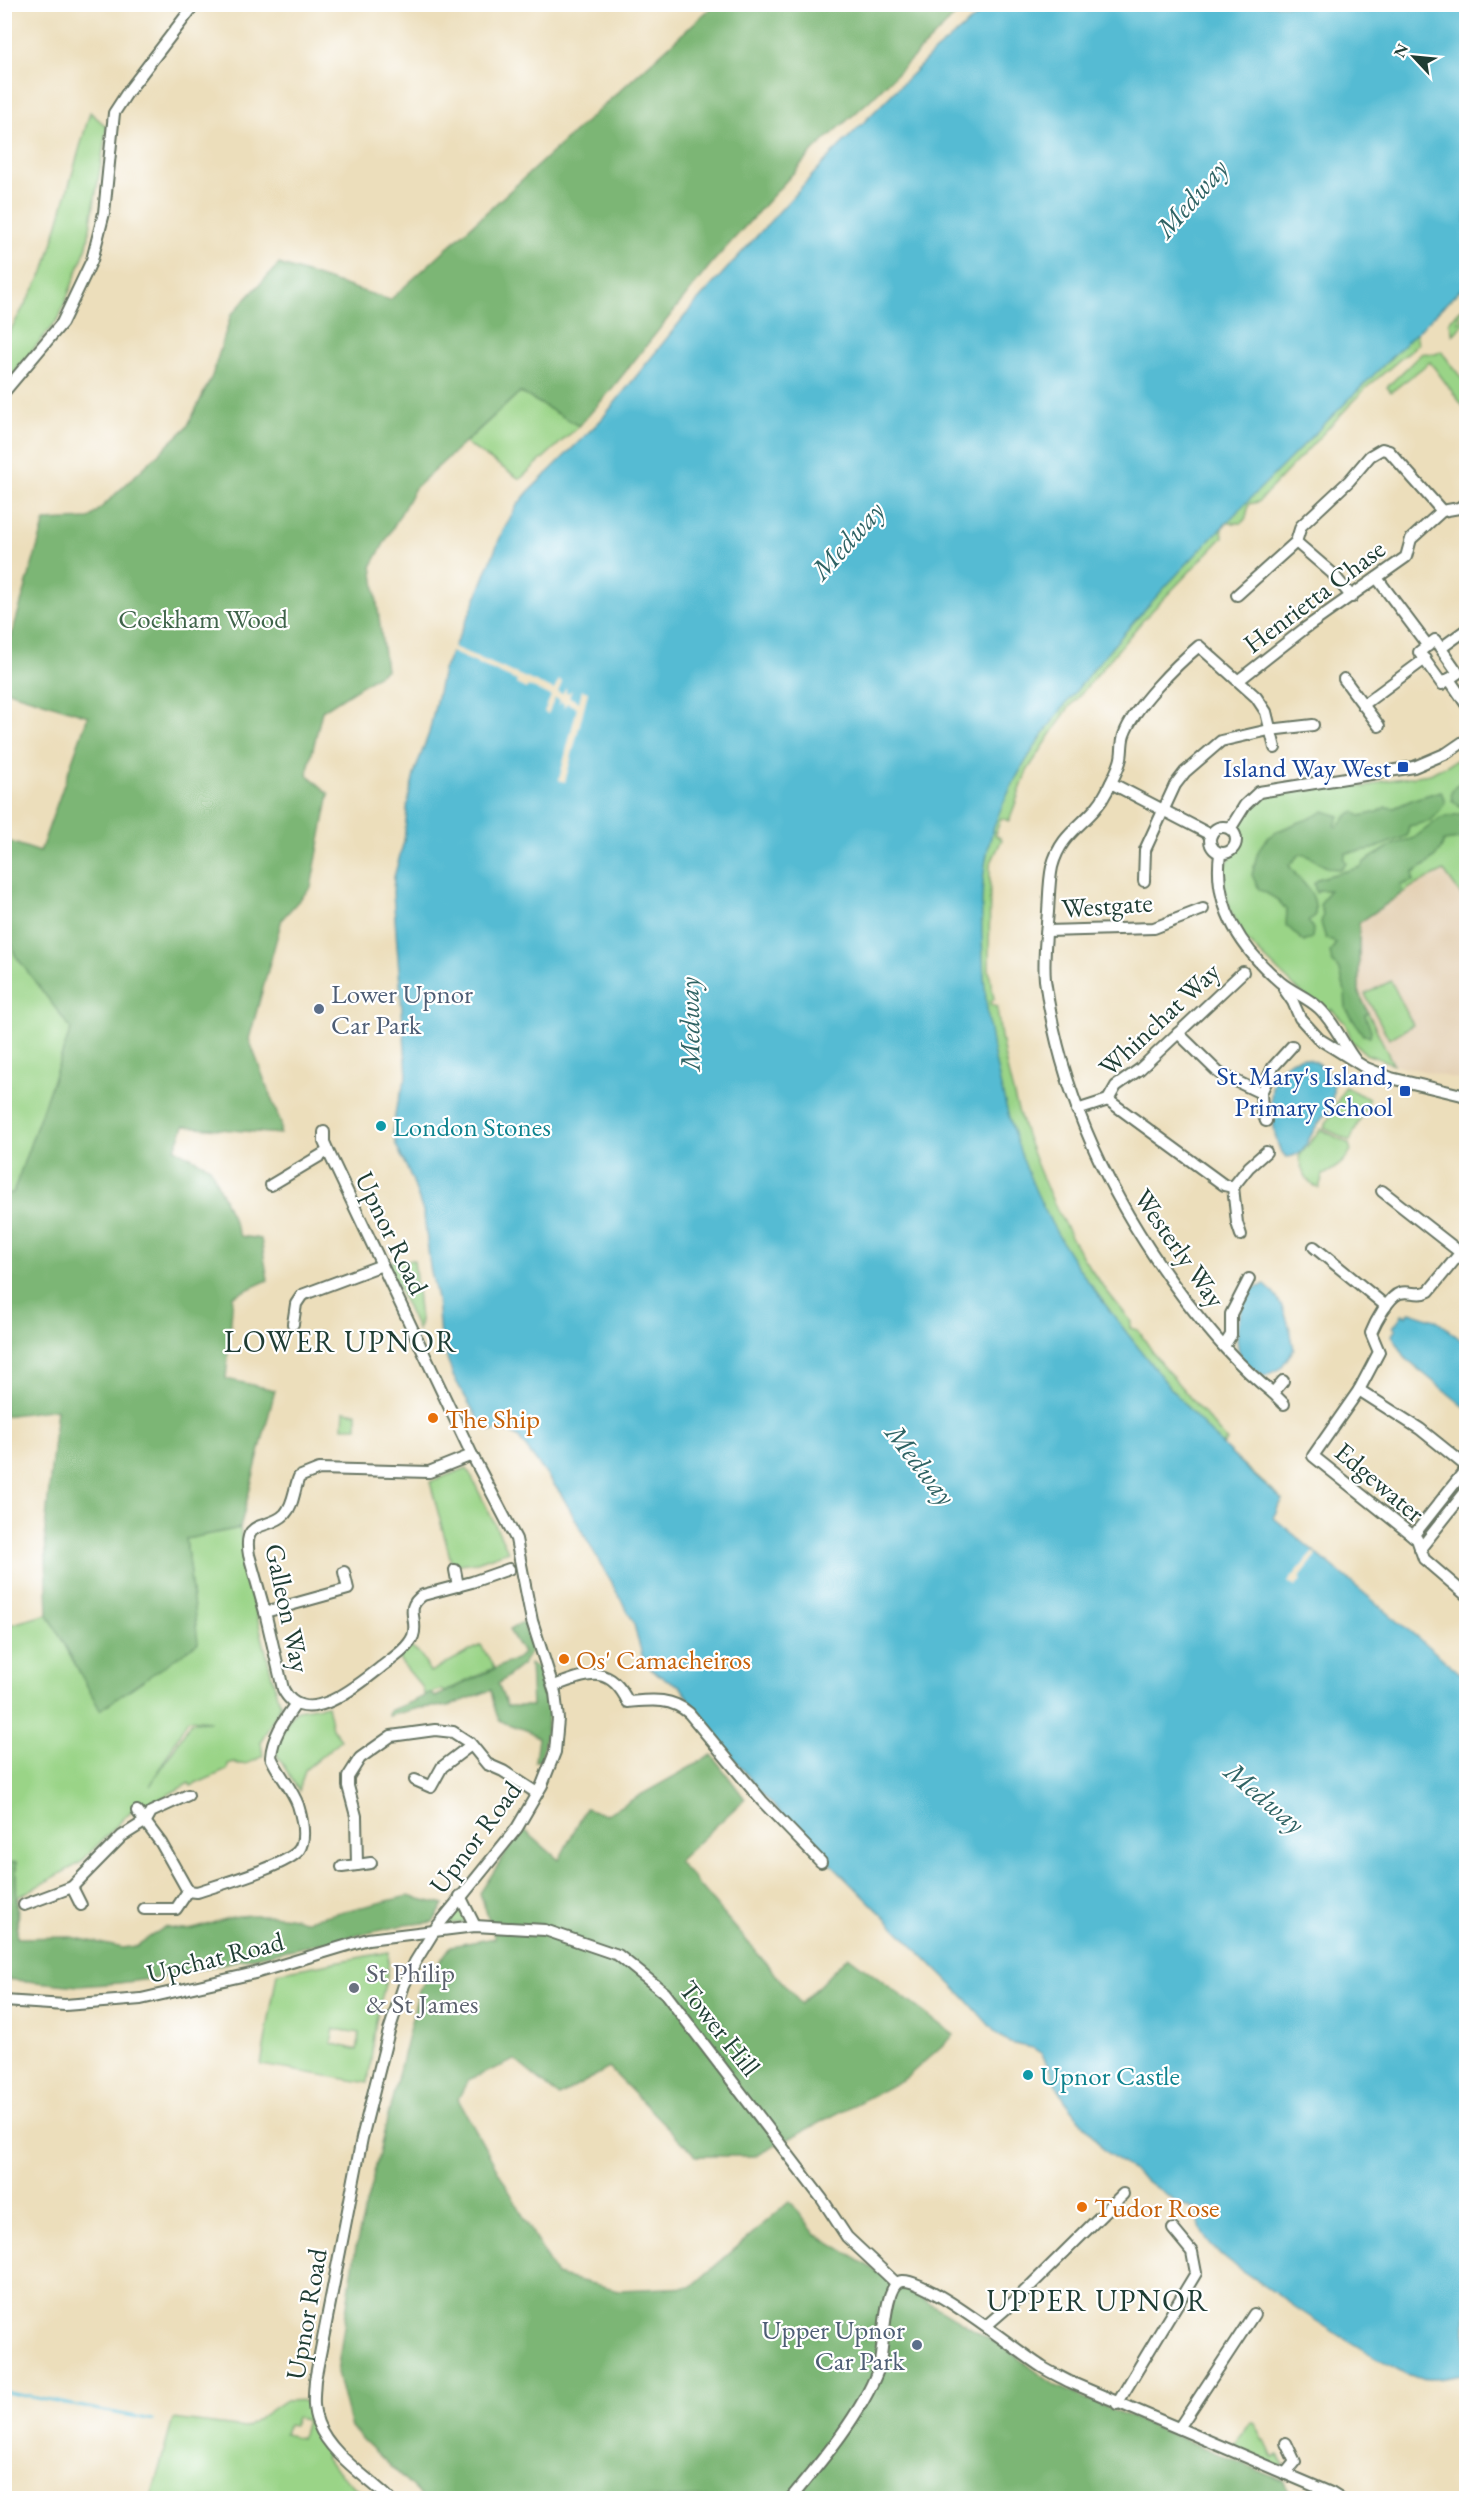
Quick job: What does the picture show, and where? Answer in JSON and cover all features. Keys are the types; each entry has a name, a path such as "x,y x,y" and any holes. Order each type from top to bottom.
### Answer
{"street":[{"path":"4,392 62,323 92,260 104,213 114,113 195,4"},
{"path":"1237,595 1296,542 1301,526 1349,481 1370,456 1382,449 1389,451 1442,511"},
{"name":"Henrietta Chase","path":"1239,680 1304,629 1406,557 1411,539 1442,511 1459,508 1467,503"},
{"path":"1296,542 1332,573 1352,597"},
{"path":"1377,578 1428,646"},
{"path":"1441,648 1467,630"},
{"path":"1435,640 1458,673 1442,684 1419,652 1428,646 1435,640"},
{"name":"Westerly Way","path":"1239,680 1199,646 1147,697 1124,735 1121,762 1099,807 1066,836 1058,850 1052,869 1045,978 1059,1044 1077,1110 1101,1168 1149,1250 1201,1321 1252,1377 1284,1404"},
{"path":"1363,705 1425,659"},
{"path":"1344,679 1379,726"},
{"path":"1449,679 1467,705"},
{"path":"1239,680 1256,697 1266,712 1275,748"},
{"path":"1144,881 1145,850 1175,785 1185,772 1221,741 1269,730 1313,725"},
{"path":"1230,829 1245,805 1259,792 1414,768 1447,753 1467,740"},
{"path":"1111,783 1211,835"},
{"path":"1217,828 1230,829 1236,836 1236,846 1229,853 1221,854 1211,846 1211,835 1217,828"},
{"path":"1221,854 1218,875 1223,902 1232,924 1257,958 1281,983 1300,1018 1317,1036 1380,1075 1465,1096"},
{"name":"Westgate","path":"1047,932 1155,928 1203,909"},
{"name":"Whinchat Way","path":"1108,1100 1117,1085 1140,1069 1243,972"},
{"path":"1281,983 1319,1008 1335,1026 1344,1046 1355,1060"},
{"path":"1178,1033 1219,1073 1261,1093"},
{"path":"1266,1121 1262,1110 1261,1093 1273,1067 1292,1046"},
{"path":"1077,1110 1108,1100 1224,1185 1233,1186"},
{"name":"Upnor Road","path":"324,1132 324,1142 328,1151 472,1455 516,1539 532,1621 554,1686 558,1717 555,1748 548,1774 517,1828 460,1896 415,1962 405,1985 370,2103 315,2380 314,2406 317,2422 326,2439 389,2499"},
{"path":"272,1185 328,1151"},
{"path":"1241,1234 1237,1223 1233,1186 1266,1152"},
{"path":"1382,1191 1461,1253 1428,1291 1421,1295 1400,1293 1386,1306 1371,1333 1378,1352 1359,1390 1420,1429 1467,1468 1413,1536"},
{"path":"1314,1246 1386,1306"},
{"path":"293,1324 296,1304 302,1295 382,1265"},
{"path":"1224,1346 1231,1335 1232,1314 1249,1279"},
{"path":"1273,1393 1283,1381"},
{"name":"Edgewater","path":"1359,1390 1313,1456 1413,1536 1424,1559 1467,1595"},
{"name":"Galleon Way","path":"472,1455 432,1472 319,1469 299,1477 290,1505 284,1515 252,1530 249,1538 249,1555 287,1698 296,1705 316,1705 337,1699 392,1659 412,1638 413,1606 417,1599 423,1595 509,1569"},
{"path":"1420,1549 1467,1491"},
{"path":"455,1570 458,1586"},
{"path":"266,1612 348,1589 344,1572"},
{"path":"554,1686 597,1673 614,1681 628,1702 657,1699 680,1705 762,1801 821,1862"},
{"path":"188,1891 197,1892 258,1871 284,1861 298,1852 303,1834 298,1804 271,1757 276,1738 286,1716 296,1705"},
{"path":"357,1865 356,1816 348,1786 352,1767 380,1742 391,1736 447,1730 457,1734 471,1745 487,1764 503,1771 537,1793"},
{"path":"414,1780 431,1787 442,1767 471,1745"},
{"path":"24,1905 72,1887 122,1836 146,1821 151,1812 188,1795"},
{"path":"137,1811 161,1843 188,1891"},
{"path":"342,1867 371,1863"},
{"path":"72,1887 81,1905"},
{"path":"144,1909 176,1909 188,1891"},
{"path":"460,1896 475,1926"},
{"name":"Tower Hill","path":"434,1931 475,1926 544,1930 618,1955 665,1993 809,2181 848,2237 896,2283"},
{"name":"Upchat Road","path":"4,2001 65,2005 141,1999 255,1973 368,1939 434,1931"},
{"path":"987,2326 1123,2194"},
{"path":"1117,2404 1196,2273 1192,2252 1173,2229"},
{"path":"791,2499 828,2454 879,2370 890,2294 896,2283 903,2281 917,2284 987,2326 1042,2368 1117,2404 1179,2428 1339,2499"},
{"path":"1179,2428 1254,2314"},
{"path":"1284,2474 1295,2462 1286,2443"}],"shaded area":[{"path":"1445,871 1466,902 1466,1081 1393,1064 1359,994 1359,923 1413,886"}],"green space":[{"name":"Cockham Wood","path":"714,5 966,5 869,101 814,150 712,263 610,391 579,426 520,392 415,488 372,565 386,670 322,711 307,774 329,794 311,887 282,919 249,1039 281,1124 280,1134 184,1126 175,1149 210,1167 240,1236 261,1239 268,1280 233,1296 226,1379 275,1390 240,1528 186,1539 198,1643 100,1710 48,1614 45,1530 57,1409 4,1416 5,1194 13,1193 71,1029 15,955 5,920 5,840 40,852 88,716 5,690 5,658 45,521 89,519 187,427 212,376 231,315 279,264 390,300"},
{"path":"90,112 107,127 87,246 59,318 5,384 5,340 45,269"},
{"path":"1466,284 1416,333 1418,344 1365,389 1258,502 1249,504 1246,518 1242,523 1227,523 1222,528 1223,537 1144,619 1067,710 1027,771 1009,821 1001,818 995,835 1002,839 990,865 989,970 994,999 991,1005 997,1007 1008,1073 1039,1170 1084,1259 1131,1321 1130,1328 1138,1330 1158,1360 1227,1441 1222,1446 1283,1500 1274,1518 1234,1491 964,1110 990,732"},
{"path":"1464,306 1458,322 1465,318 1466,321 1453,335 1449,322"},
{"path":"1441,351 1466,384 1466,410 1430,362 1391,392 1387,387 1422,353 1436,354"},
{"path":"520,392 580,425 520,479 465,443"},
{"path":"1466,755 1466,902 1444,871 1413,886 1359,923 1359,994 1393,1064 1366,1054 1352,1041 1345,1023 1331,1009 1327,1013 1297,989 1246,940 1230,910 1223,868 1241,842 1241,822 1244,813 1260,797 1341,785 1366,787 1383,781 1430,774"},
{"path":"1466,779 1466,806 1461,807 1452,800 1451,792 1455,786"},
{"path":"1441,791 1445,802 1438,814 1427,822 1409,826 1407,836 1373,849 1346,853 1344,859 1346,863 1340,869 1333,869 1300,854 1289,865 1314,899 1315,916 1308,921 1313,929 1312,938 1304,942 1286,925 1287,911 1278,900 1259,889 1252,875 1263,843 1287,827 1324,811 1339,816 1335,826 1337,827 1349,814 1355,812 1360,816 1378,812 1385,807 1394,808"},
{"path":"1466,813 1466,835 1460,839 1444,841 1436,856 1413,873 1413,881 1401,885 1402,893 1359,923 1359,993 1368,1012 1365,1015 1371,1030 1370,1036 1363,1035 1346,1009 1340,971 1332,962 1330,952 1336,943 1326,939 1321,923 1323,914 1320,905 1329,890 1319,890 1316,893 1314,883 1320,878 1361,867 1364,862 1392,845 1414,838 1440,818"},
{"path":"4,920 16,955 71,1029 13,1194 5,1194"},
{"path":"1391,981 1413,1025 1389,1039 1365,994"},
{"path":"1345,1087 1369,1099 1350,1141 1324,1128"},
{"path":"1321,1129 1349,1144 1351,1151 1339,1165 1323,1175 1319,1188 1307,1179 1299,1156"},
{"path":"414,1260 420,1320 418,1331 386,1262"},
{"path":"344,1411 357,1413 357,1427 343,1427"},
{"path":"467,1468 508,1551 477,1562 452,1565 430,1482"},
{"path":"240,1528 247,1576 277,1696 281,1704 261,1742 263,1756 245,1764 234,1762 228,1764 227,1770 191,1786 189,1783 146,1807 138,1804 80,1863 18,1897 17,1938 16,1863 5,1864 5,1626 48,1614 100,1709 197,1643 186,1539","holes":["188,1719 211,1721 191,1722 150,1786"]},
{"path":"523,1622 532,1649 523,1664 498,1684 507,1706 532,1706 530,1664 538,1668 550,1706 541,1761 535,1761 538,1738 499,1719 491,1690 449,1706 419,1708 388,1716 389,1711 432,1693 435,1697 518,1658 523,1653 509,1630"},
{"path":"481,1645 494,1668 444,1692 441,1690 424,1695 423,1688 398,1658 410,1647 421,1655 430,1672"},
{"path":"327,1705 332,1728 341,1740 305,1770 299,1791 277,1755 276,1746 290,1717 297,1710"},
{"path":"712,1755 745,1799 678,1861 801,2004 848,1956 954,2035 906,2078 755,2156 696,2156 609,2068 559,2096 515,2060 468,2080 458,2099 556,2275 619,2290 691,2287 790,2201 815,2234 1006,2349 1056,2386 1283,2481 1292,2498 424,2498 351,2428 337,2373 356,2246 419,1990 451,1946 495,1938 480,1893 522,1828 559,1860 586,1808 605,1815"},
{"path":"16,1862 17,1938 71,1937 123,1948 136,1946 165,1927 192,1929 233,1917 269,1915 303,1921 408,1896 444,1905 433,1922 405,1925 157,1978 79,1986 5,1979 5,1864"},
{"path":"459,1909 467,1922 448,1924 447,1923"},
{"path":"389,1952 387,1976 376,2021 368,2083 261,2065 277,1973","holes":["334,2029 360,2033 357,2050 331,2043"]},
{"path":"311,2400 311,2424 332,2448 324,2458 366,2498 151,2498 173,2419 245,2428 284,2401","holes":["296,2418 306,2420 301,2438 285,2434 288,2425 293,2426"]},
{"path":"1250,2422 1253,2422 1263,2441 1265,2440 1273,2457 1278,2455 1284,2465 1278,2472 1237,2451 1234,2445"}],"water":[{"name":"Medway","path":"991,5 1466,5 1466,284 1202,548 1117,642 1060,712 1023,765 995,823 983,880 982,918 983,958 991,1035 1008,1114 1035,1189 1052,1225 1072,1258 1118,1322 1185,1406 1222,1446 1283,1500 1274,1518 1466,1678 1466,2373 1436,2378 1406,2374 1315,2320 1222,2256 1203,2233 1198,2211 1174,2201 1104,2150 1064,2099 1042,2054 1033,2048 1010,2043 997,2034 966,1999 766,1798 721,1743 680,1686 658,1675 648,1666 642,1655 633,1621 561,1494 518,1437 509,1432 490,1431 481,1424 453,1376 440,1337 437,1299 430,1267 424,1215 412,1179 396,1145 393,1130 396,1108 407,1075 393,893 394,877 404,841 408,800 415,771 429,733 443,670 472,608 501,535 516,507 528,492 601,420 692,307 829,157 935,51"},
{"path":"1303,1057 1312,1060 1326,1070 1333,1083 1332,1100 1304,1148 1297,1154 1286,1157 1278,1145 1276,1136 1271,1101 1273,1082 1283,1066"},
{"path":"1265,1285 1272,1291 1281,1306 1294,1349 1280,1369 1265,1376 1242,1358 1237,1338 1239,1320 1247,1295 1251,1289"},
{"path":"1410,1312 1438,1321 1466,1344 1466,1408 1407,1360 1392,1335 1396,1329 1393,1327 1403,1314 1406,1317"}],"pier":[{"path":"451,646 554,690 559,680 562,682 558,692 562,694 566,687 568,693 572,690 569,697 579,702 582,690 588,692 565,782 559,780 577,708 567,703 563,709 564,704 561,702 558,707 560,700 555,698 548,714 544,712 551,696 528,686 526,689 516,684 517,681 451,652"},
{"path":"1313,1552 1317,1555 1299,1578 1301,1580 1295,1587 1288,1582"}],"waterway":[{"path":"4,2392 153,2420"}],"place":[{"name":"Island Way West","path":"1403,767"},
{"name":"Lower Upnor Car Park","path":"319,1009"},
{"name":"St. Mary's Island, Primary School","path":"1405,1091"},
{"name":"London Stones","path":"381,1126"},
{"name":"The Ship","path":"433,1418"},
{"name":"Os' Camacheiros","path":"564,1659"},
{"name":"St Philip & St James","path":"354,1988"},
{"name":"Upnor Castle","path":"1028,2075"},
{"name":"Tudor Rose","path":"1082,2207"},
{"name":"Upper Upnor Car Park","path":"917,2345"}],"district":[{"name":"LOWER UPNOR","path":"341,1341"},
{"name":"UPPER UPNOR","path":"1098,2300"}]}
